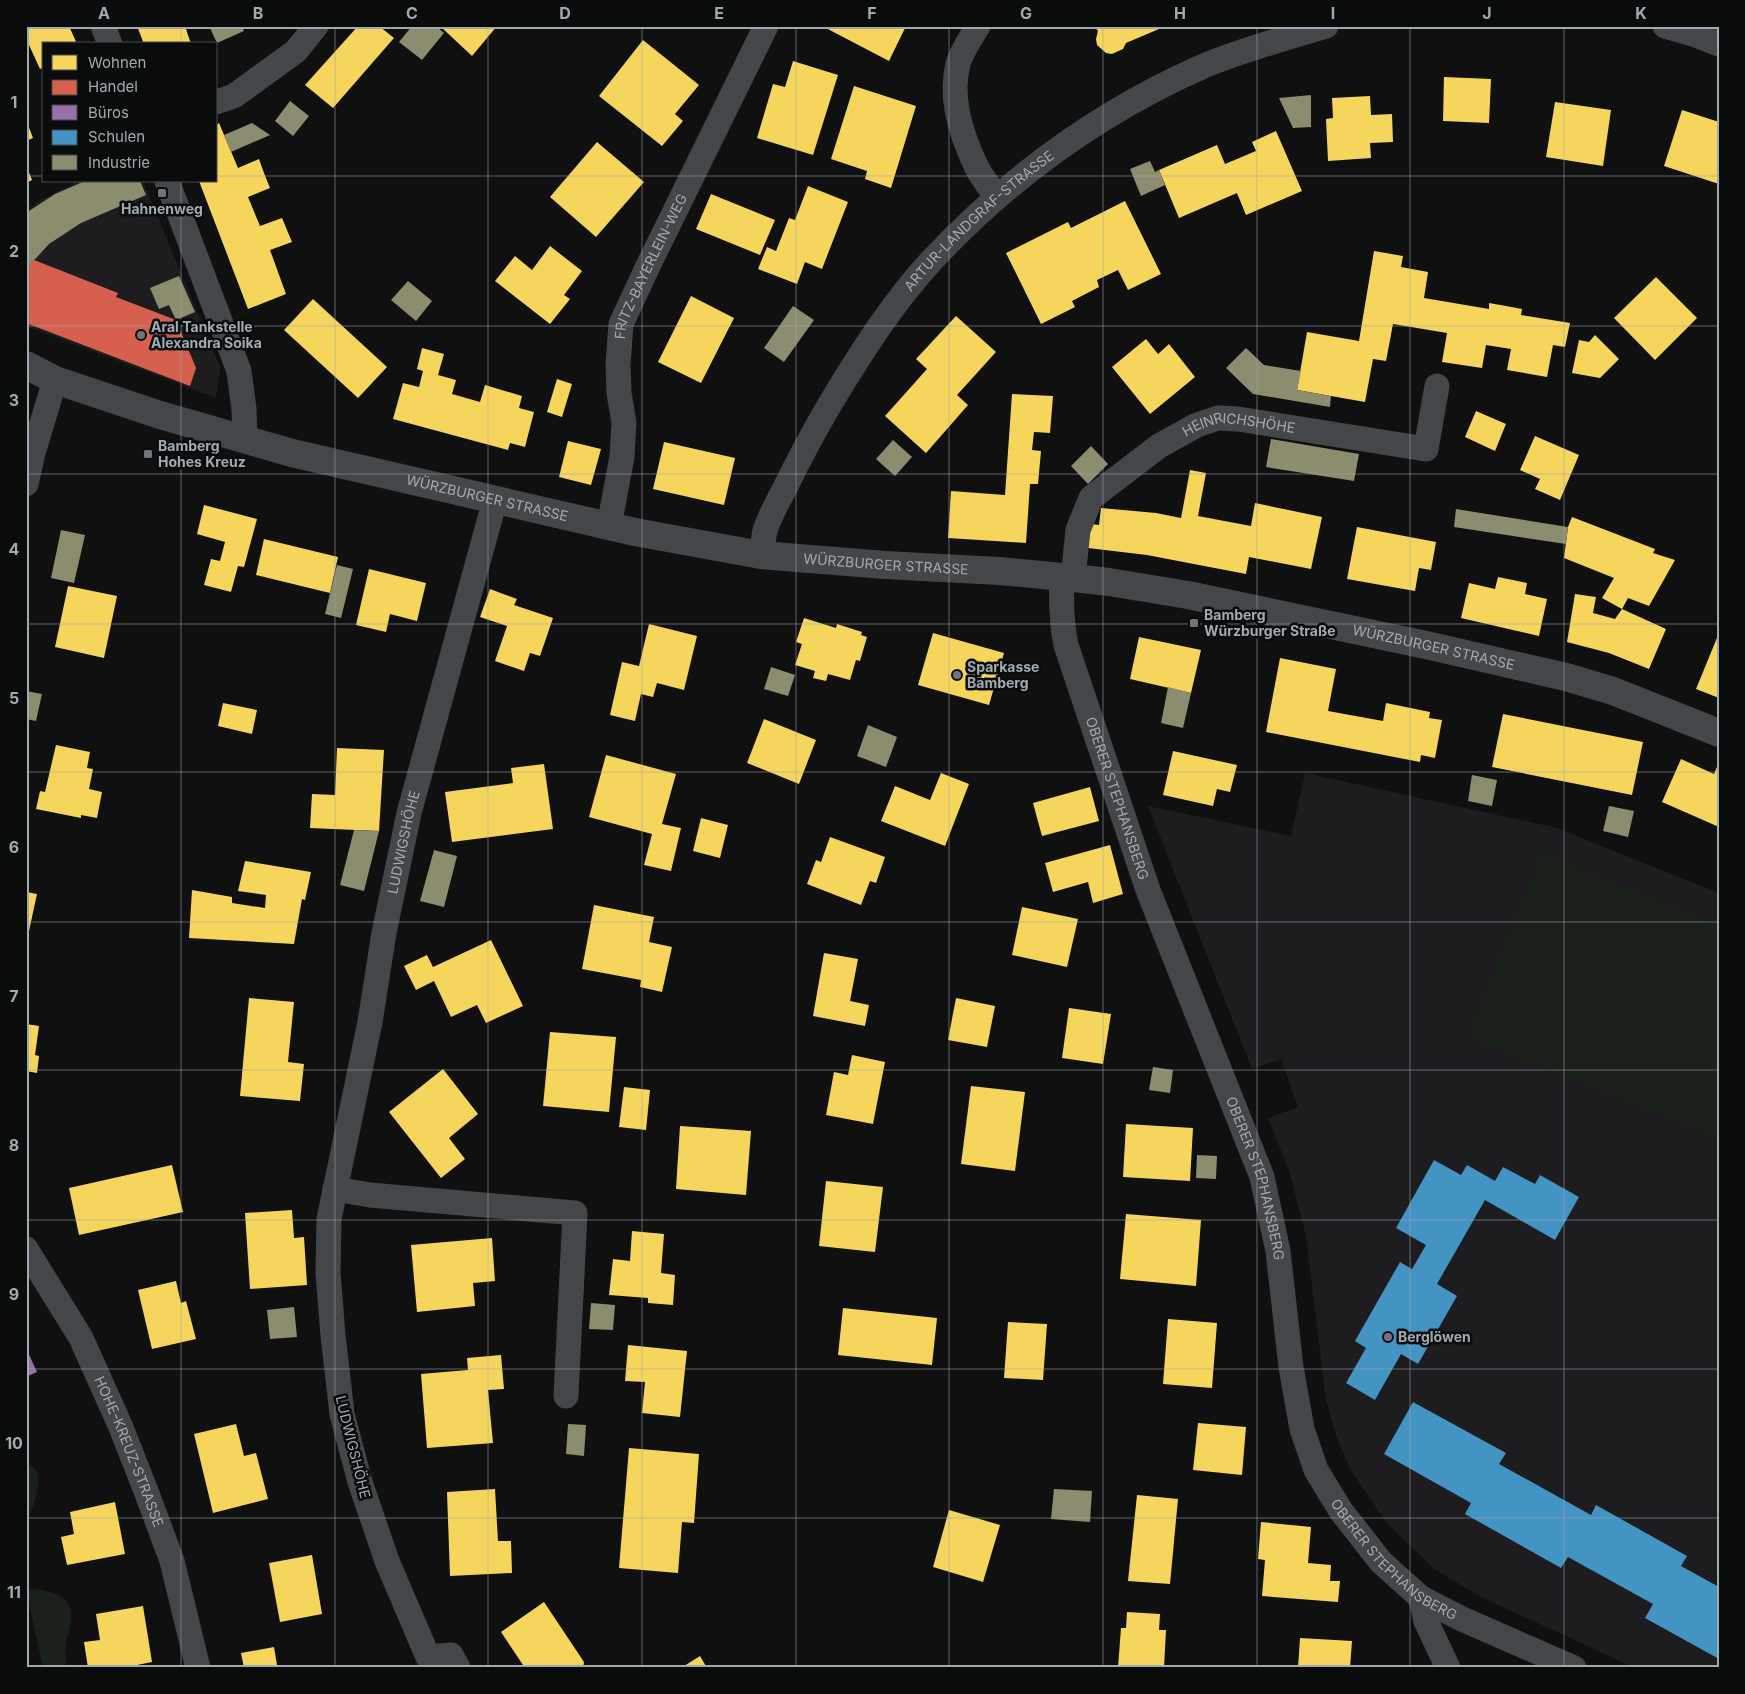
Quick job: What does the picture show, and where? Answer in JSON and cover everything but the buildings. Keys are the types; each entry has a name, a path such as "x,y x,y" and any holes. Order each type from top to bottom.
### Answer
{"street":[{"path":"103,26 109,42"},
{"path":"218,101 234,96 296,51 316,26"},
{"name":"FRITZ-BAYERLEIN-WEG","path":"608,526 622,457 624,423 619,393 618,366 621,324 766,26"},
{"path":"978,26 958,63 955,83 956,102 964,134 977,169 996,196"},
{"name":"ARTUR-LANDGRAF-STRASSE","path":"761,555 766,530 780,498 814,432 850,371 890,312 932,260 996,196 1041,161 1157,88 1208,64 1326,26"},
{"path":"1665,26 1719,44"},
{"path":"167,182 239,371 244,409 245,440"},
{"name":"WÜRZBURGER STRASSE","path":"26,365 55,380 160,415 245,440 292,453 608,526 761,555 885,565 1000,571 1109,582 1188,595 1426,645 1566,677 1613,691 1719,734"},
{"name":"WÜRZBURGER STRASSE","path":"26,376 55,380"},
{"path":"26,484 33,453 55,380"},
{"name":"HEINRICHSHÖHE","path":"1068,578 1078,530 1090,498 1159,446 1197,425 1218,418 1238,420 1426,449 1437,386"},
{"name":"LUDWIGSHÖHE","path":"458,1668 450,1655 428,1657 386,1561 360,1482 342,1414 328,1273 329,1218 370,1022 384,933 409,813 495,500"},
{"name":"OBERER STEPHANSBERG","path":"1068,578 1060,608 1066,646 1148,890 1262,1177 1278,1251 1291,1367 1302,1429 1316,1470 1341,1511 1381,1562 1421,1598 1462,1619 1574,1668"},
{"path":"335,1189 370,1195 575,1212 566,1396"},
{"name":"HOHE-KREUZ-STRASSE","path":"26,1249 80,1338 126,1441 172,1561 198,1668"},
{"path":"1421,1598 1426,1621 1448,1668"}],"shaded area":[{"path":"76,182 143,182 220,367 216,398 26,326 26,210"},
{"path":"1305,773 1557,828 1719,893 1719,1668 1635,1668 1481,1597 1434,1569 1387,1523 1351,1471 1336,1436 1326,1400 1306,1236 1289,1171 1268,1118 1298,1107 1281,1059 1252,1069 1148,806 1291,836"},
{"path":"1542,854 1719,925 1718,1138 1468,1037"},
{"path":"26,1463 33,1467 37,1474 38,1482 35,1501 26,1525"},
{"path":"26,1589 49,1591 62,1597 67,1602 71,1616 66,1640 66,1668 43,1668"}],"place":[{"name":"Hahnenweg","path":"162,193"},
{"name":"Aral Tankstelle Alexandra Soika","path":"141,335"},
{"name":"Bamberg Hohes Kreuz","path":"148,454"},
{"name":"Bamberg Würzburger Straße","path":"1194,623"},
{"name":"Sparkasse Bamberg","path":"957,675"},
{"name":"Berglöwen","path":"1388,1337"}]}
